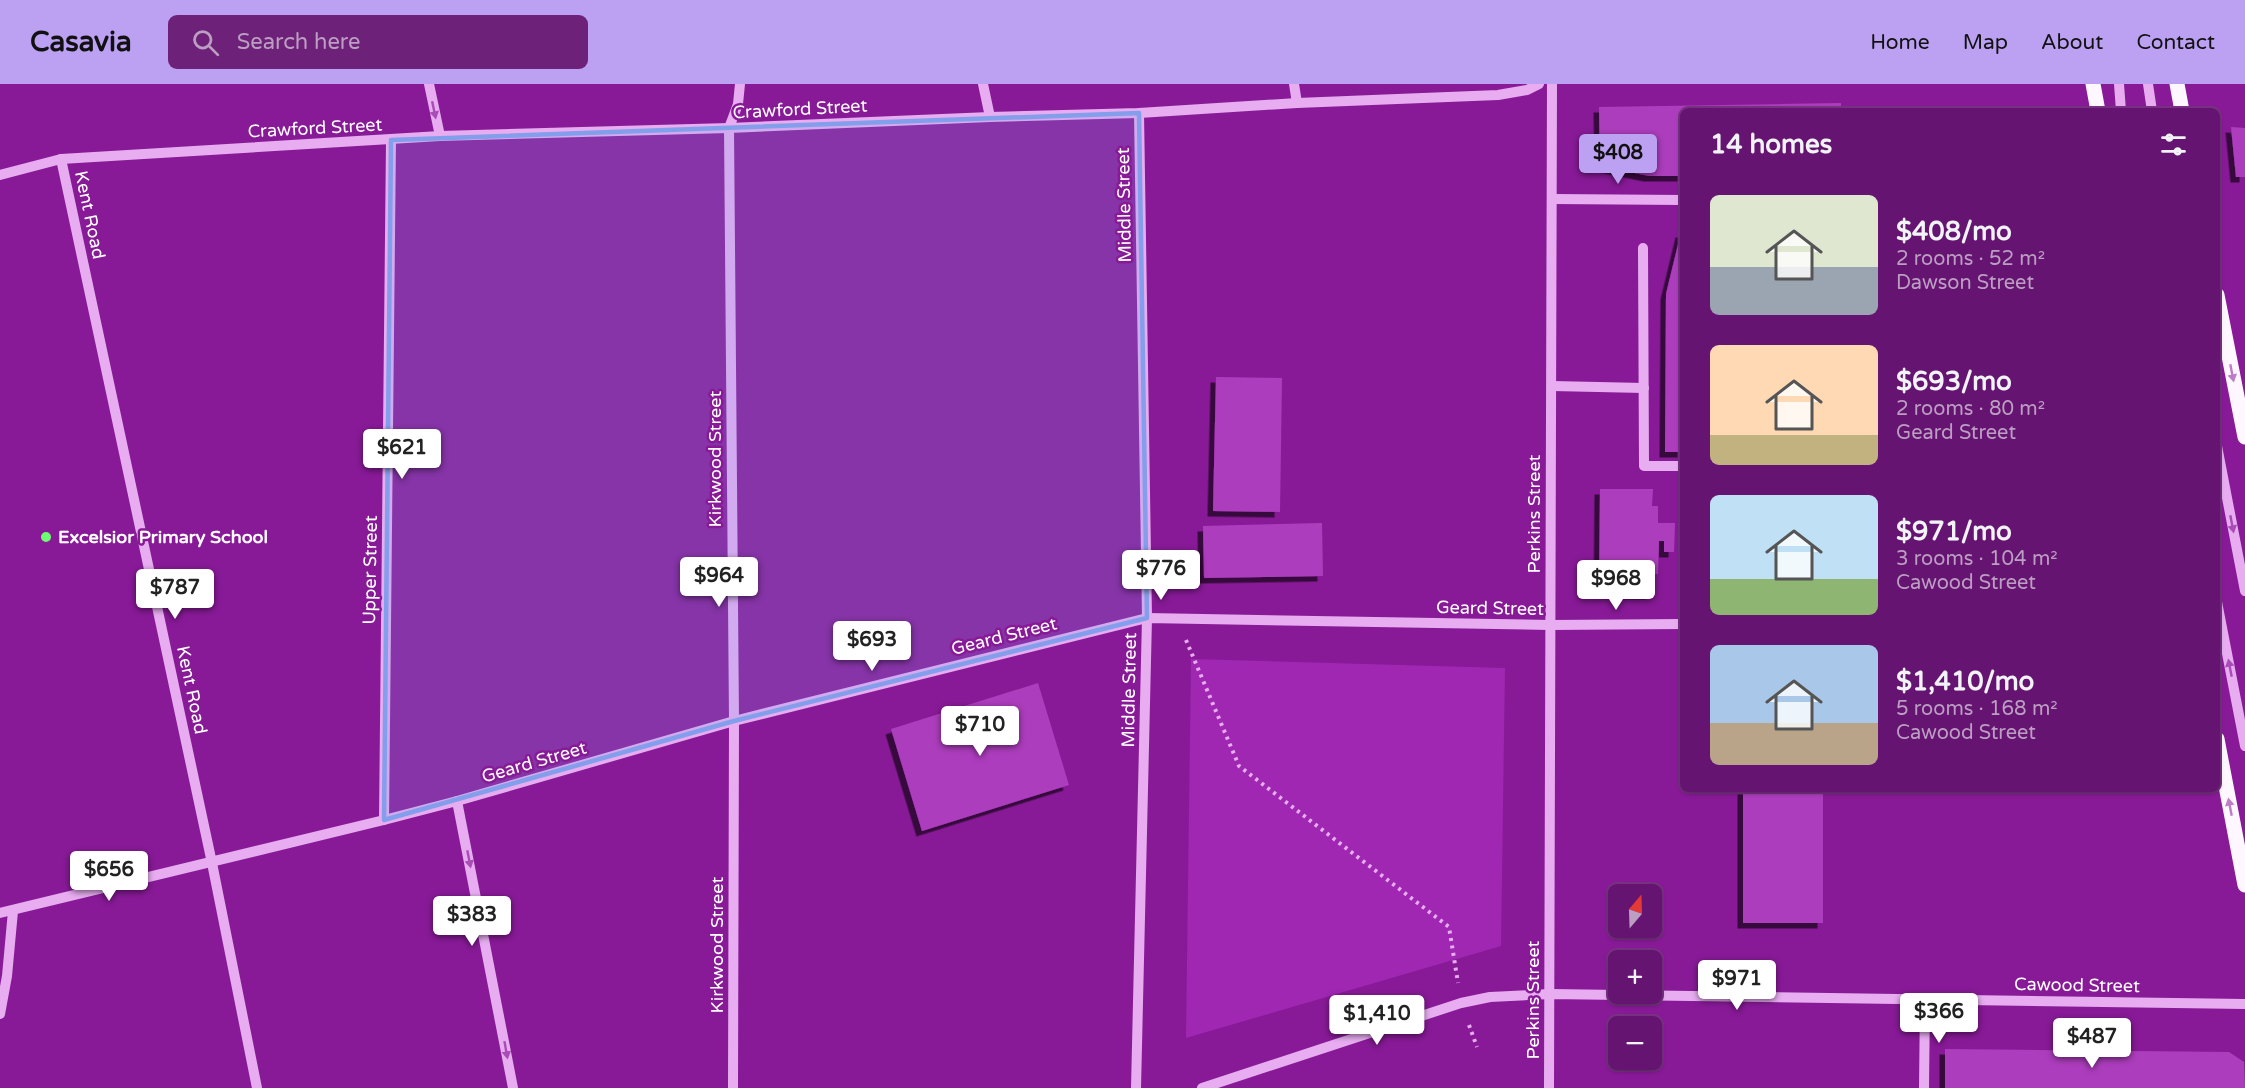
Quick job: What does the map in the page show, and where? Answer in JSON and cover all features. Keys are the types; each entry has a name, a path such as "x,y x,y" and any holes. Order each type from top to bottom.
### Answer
{"main road":[{"path":"2094,84 2098,108"},
{"path":"2177,84 2181,108"},
{"path":"2220,310 2245,437"},
{"path":"2220,755 2245,885"}],"street":[{"path":"429,84 440,136"},
{"name":"Kirkwood Street","path":"733,1088 734,721 729,128 738,104 740,84"},
{"path":"983,84 990,117"},
{"path":"1294,84 1297,103"},
{"name":"Crawford Street","path":"0,175 61,159 440,136 1139,113 1297,103 1498,95 1527,90 1539,84"},
{"name":"Perkins Street","path":"1549,1088 1548,812 1552,84"},
{"path":"2119,84 2121,108"},
{"path":"2148,84 2152,108"},
{"name":"Middle Street","path":"1136,1088 1147,618 1139,113"},
{"name":"Upper Street","path":"384,820 391,140"},
{"name":"Kent Road","path":"61,159 212,863 257,1088"},
{"path":"1553,199 1680,200"},
{"path":"1643,248 1644,466 1680,466"},
{"path":"1552,386 1644,388"},
{"path":"2220,462 2245,591"},
{"path":"2220,617 2245,746"},
{"name":"Geard Street","path":"0,913 384,820 734,721 1147,618 1550,626 1680,624"},
{"path":"457,801 513,1088"},
{"path":"0,1014 7,976 13,911"},
{"name":"Cawood Street","path":"1203,1088 1461,1003 1490,997 1550,994 2245,1004"},
{"path":"1924,1088 1925,999"}],"path":[{"path":"1177,618 1239,766 1449,927 1461,1003 1477,1047"}],"highlighted area":[{"path":"1139,113 1147,618 734,721 384,820 391,140"}],"shaded area":[{"path":"1191,659 1505,668 1501,946 1186,1038"}],"building":[{"path":"1841,103 1841,108 1680,108 1680,176 1649,176 1600,166 1599,107"},
{"path":"1915,106 2056,107 2056,108 1915,108"},
{"path":"2231,127 2245,128 2245,177 2236,177"},
{"path":"1680,236 1680,452 1665,452 1666,294"},
{"path":"1216,377 1282,378 1280,512 1213,511"},
{"path":"1600,489 1653,489 1652,506 1658,506 1658,523 1675,523 1674,552 1664,552 1664,541 1659,541 1658,574 1651,574 1651,594 1599,593"},
{"path":"1322,523 1323,576 1204,578 1203,526"},
{"path":"1038,683 1069,785 922,831 891,729"},
{"path":"1743,792 1823,792 1823,923 1743,923"},
{"path":"1945,1049 2229,1052 2244,1062 2245,1088 1945,1088"}],"place":[{"name":"Excelsior Primary School","path":"46,537"}]}
